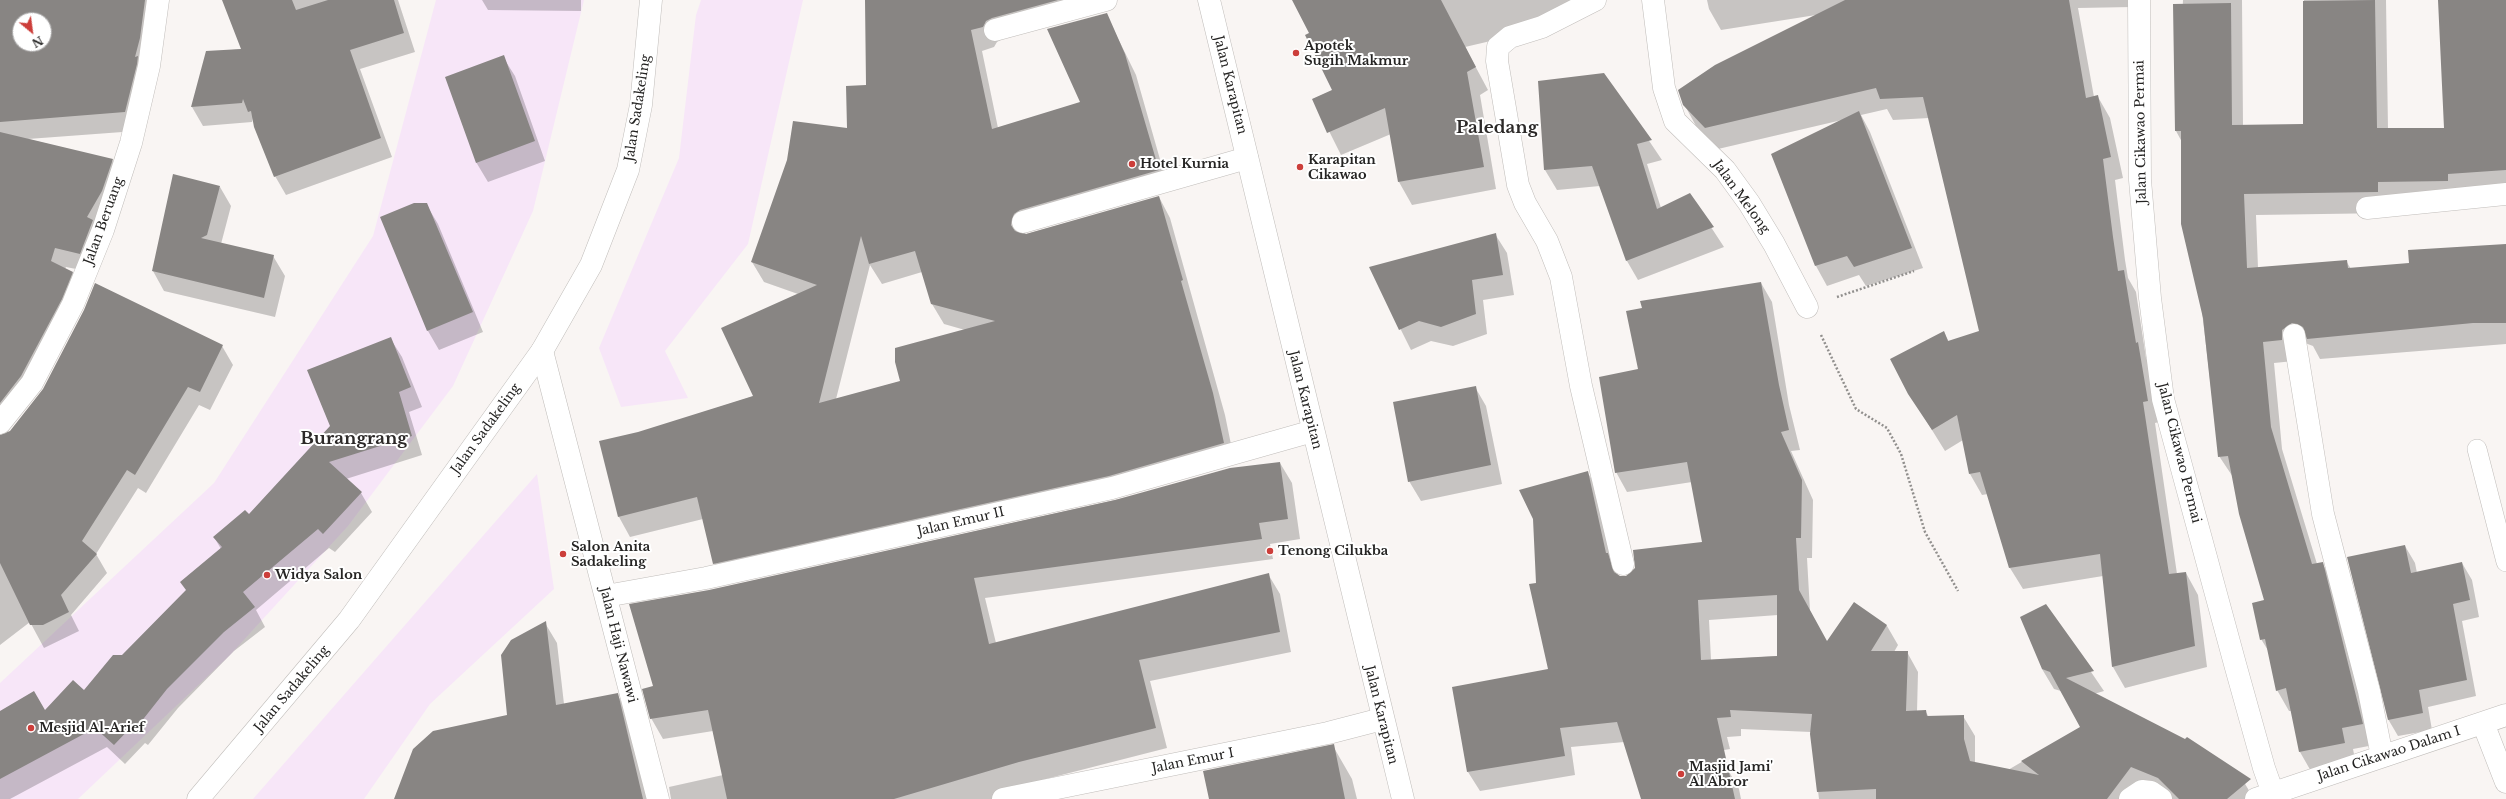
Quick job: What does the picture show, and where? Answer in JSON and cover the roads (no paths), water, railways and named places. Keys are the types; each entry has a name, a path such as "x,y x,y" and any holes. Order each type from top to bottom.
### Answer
{"street":[{"name":"Jalan Beruang","path":"0,423 32,383 73,304 104,230 131,143 149,66 158,0"},
{"name":"Jalan Sadakeling","path":"198,799 350,620 542,351 591,265 628,170 641,105 651,0"},
{"path":"996,30 1106,0"},
{"name":"Jalan Karapitan","path":"1209,0 1382,719 1403,799"},
{"path":"1595,0 1542,27 1510,36 1498,47 1497,61 1518,185 1525,203 1547,241 1561,277 1581,386 1623,564"},
{"name":"Jalan Melong","path":"1653,0 1664,88 1675,121 1725,170 1749,203 1774,244 1807,307"},
{"name":"Jalan Cikawao Permai","path":"2139,0 2140,180 2150,298 2163,399 2268,797"},
{"path":"1023,222 1247,158"},
{"path":"2367,208 2506,194"},
{"path":"2294,335 2323,514 2369,691 2382,756"},
{"name":"Jalan Haji Nawawi","path":"542,351 658,799"},
{"name":"Jalan Emur II","path":"606,596 706,578 1112,488 1313,431"},
{"name":"Jalan Cikawao Dalam I","path":"2268,797 2382,756 2506,715"},
{"name":"Jalan Emur I","path":"1003,799 1048,794 1328,733 1382,719"},
{"path":"2483,723 2506,782"},
{"path":"2130,799 2142,791 2151,792 2161,799"}],"lane":[{"path":"2477,449 2506,562"}],"place":[{"name":"Apotek Sugih Makmur","path":"1296,53"},
{"name":"Hotel Kurnia","path":"1132,164"},
{"name":"Karapitan Cikawao","path":"1300,167"},
{"name":"Tenong Cilukba","path":"1270,551"},
{"name":"Salon Anita Sadakeling","path":"563,554"},
{"name":"Widya Salon","path":"267,575"},
{"name":"Mesjid Al-Arief","path":"31,728"},
{"name":"Masjid Jami' Al Abror","path":"1681,774"}],"district":[{"name":"Paledang","path":"1497,128"},
{"name":"Burangrang","path":"354,439"}]}
